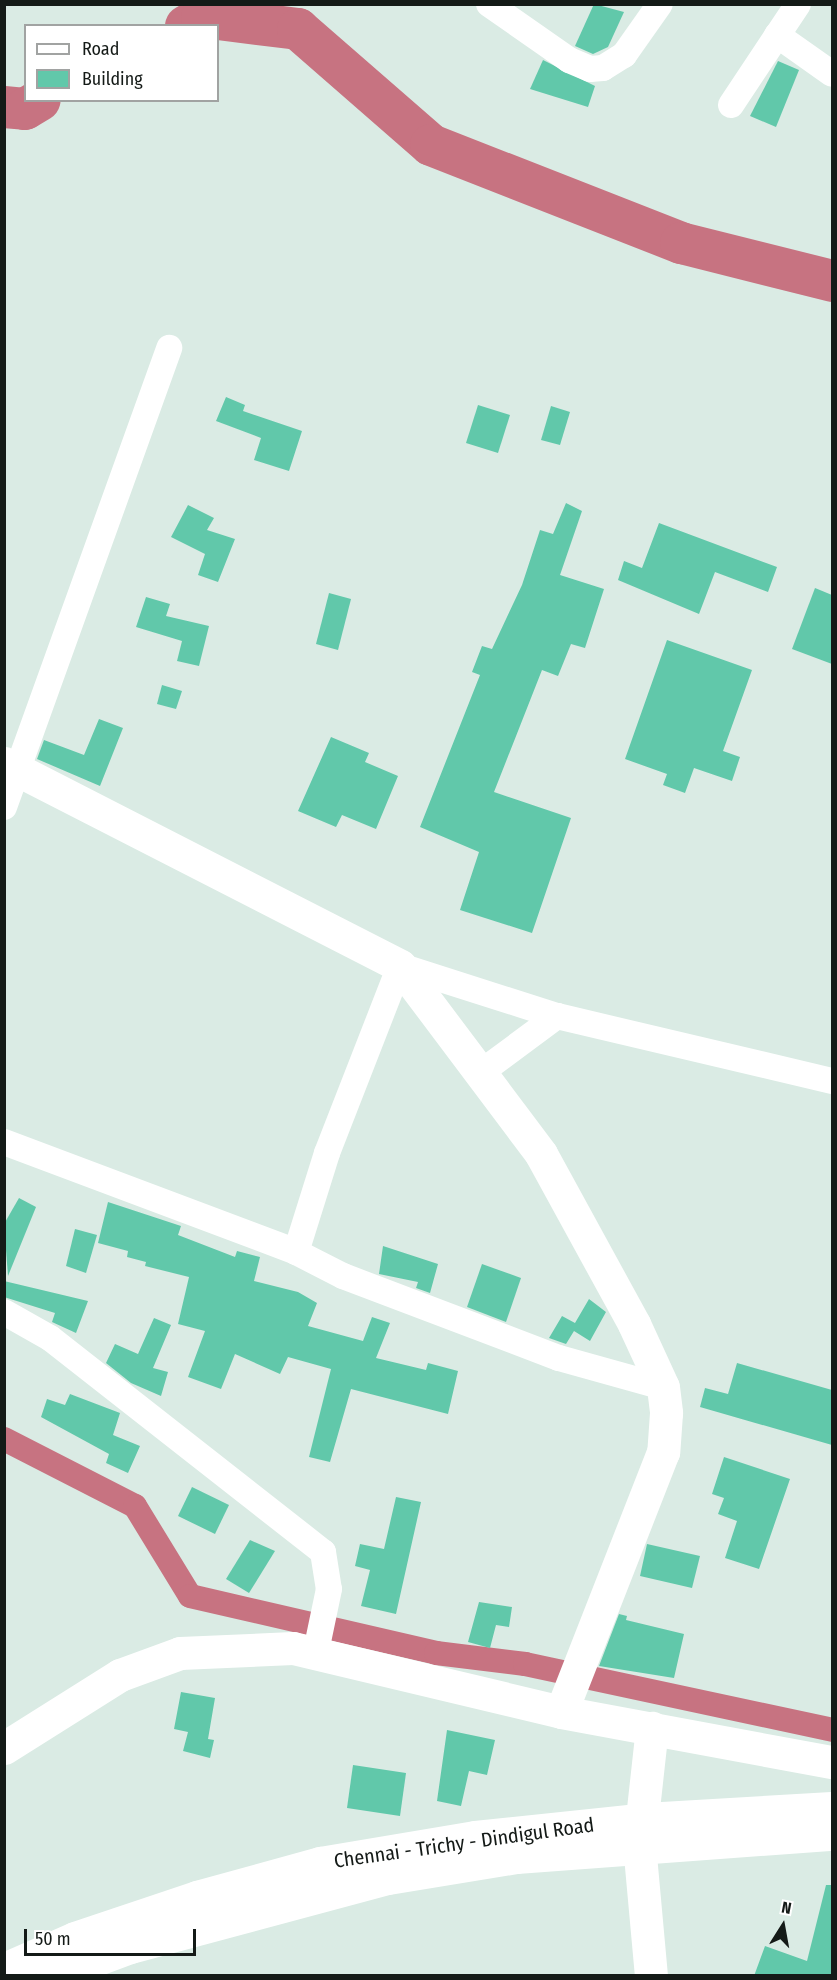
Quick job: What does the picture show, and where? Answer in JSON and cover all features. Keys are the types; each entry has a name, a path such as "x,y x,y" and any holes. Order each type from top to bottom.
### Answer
{"main road":[{"path":"10,766 400,966 541,1154 634,1324 663,1387 663,1452 570,1687"},
{"path":"4,1748 120,1674 180,1653 317,1645 570,1687 652,1728 832,1762"},
{"path":"651,1976 642,1832 646,1757 652,1728"},
{"name":"Chennai - Trichy - Dindigul Road","path":"52,1976 142,1944 388,1878 516,1857 642,1832 832,1808"},
{"name":"Chennai - Trichy - Dindigul Road","path":"4,1969 75,1938 197,1897 320,1863 475,1837 642,1832 832,1834"}],"street":[{"path":"489,4 569,60 590,69 603,68 624,55 660,4"},
{"path":"730,105 798,4"},
{"path":"777,35 832,74"},
{"path":"4,807 10,766 169,348"},
{"path":"296,1252 327,1153 400,966 557,1016 832,1081"},
{"path":"480,1073 557,1016"},
{"path":"4,1142 296,1252 344,1276 559,1358 663,1387"},
{"path":"4,1312 50,1338 323,1552 329,1589 317,1645"}],"building":[{"path":"594,4 624,12 608,47 593,54 575,46"},
{"path":"543,60 595,86 588,107 530,89"},
{"path":"778,61 799,70 776,127 750,116"},
{"path":"226,397 245,405 243,411 302,431 289,471 254,460 261,438 216,421"},
{"path":"478,405 510,415 498,453 466,443"},
{"path":"551,406 570,412 560,445 541,440"},
{"path":"566,503 582,511 560,575 604,589 585,648 571,644 558,676 542,670 494,792 571,818 532,933 460,910 479,852 420,827 480,675 472,672 482,646 492,649 522,585 540,530 553,534"},
{"path":"188,505 214,518 207,530 235,539 218,582 198,575 205,554 171,537"},
{"path":"659,523 777,567 768,592 715,572 699,614 618,580 624,561 642,568"},
{"path":"815,588 832,595 832,664 792,649"},
{"path":"329,593 351,599 338,650 316,644"},
{"path":"146,597 170,604 166,616 209,626 199,666 177,661 182,641 136,627"},
{"path":"667,640 752,670 723,751 740,757 732,781 694,768 685,793 663,785 667,774 625,759"},
{"path":"162,685 182,691 176,709 157,704"},
{"path":"99,719 123,728 100,786 37,759 44,740 84,755"},
{"path":"331,737 369,753 365,762 398,776 376,829 342,815 336,827 298,811"},
{"path":"19,1198 36,1207 8,1276 4,1224"},
{"path":"108,1202 181,1226 178,1235 235,1257 237,1251 260,1257 254,1281 298,1292 317,1303 308,1326 363,1341 372,1317 390,1323 376,1358 426,1370 428,1363 458,1371 448,1414 351,1389 330,1462 309,1457 331,1369 288,1357 280,1374 235,1354 221,1389 188,1377 205,1331 178,1324 189,1277 145,1266 146,1262 127,1257 128,1251 98,1243"},
{"path":"75,1229 97,1235 86,1273 66,1266"},
{"path":"383,1246 438,1264 430,1293 416,1288 418,1282 379,1274"},
{"path":"482,1264 521,1278 506,1322 467,1307"},
{"path":"4,1281 88,1301 76,1333 52,1322 55,1313 4,1297"},
{"path":"589,1299 606,1312 590,1341 574,1331 566,1344 549,1338 562,1316 575,1323"},
{"path":"154,1318 171,1325 153,1368 168,1372 161,1396 131,1383 106,1363 115,1344 138,1354"},
{"path":"737,1363 832,1390 832,1445 700,1407 705,1388 728,1394"},
{"path":"70,1394 120,1413 113,1435 140,1446 128,1473 106,1463 109,1454 41,1417 47,1399 65,1405"},
{"path":"724,1457 790,1479 759,1569 725,1558 737,1521 718,1514 724,1498 712,1494"},
{"path":"192,1487 229,1505 215,1534 178,1516"},
{"path":"396,1497 421,1502 396,1614 361,1606 370,1570 355,1566 360,1544 384,1549"},
{"path":"250,1540 275,1551 249,1593 226,1579"},
{"path":"647,1544 700,1556 692,1588 640,1576"},
{"path":"479,1602 512,1607 509,1627 496,1625 490,1648 468,1642"},
{"path":"619,1614 627,1616 626,1620 684,1634 674,1678 599,1666"},
{"path":"181,1692 215,1698 208,1739 214,1740 210,1758 183,1751 188,1732 174,1729"},
{"path":"447,1730 495,1740 487,1775 469,1771 461,1806 437,1801"},
{"path":"353,1765 406,1773 400,1816 347,1808"},
{"path":"826,1885 832,1885 832,1976 754,1976 765,1946 807,1961"}],"waterway":[{"path":"190,24 202,17 298,29 431,145 681,243 832,281"},
{"path":"4,107 25,109 37,102"},
{"path":"4,1439 135,1506 190,1596 436,1653 525,1664 832,1730"}]}
